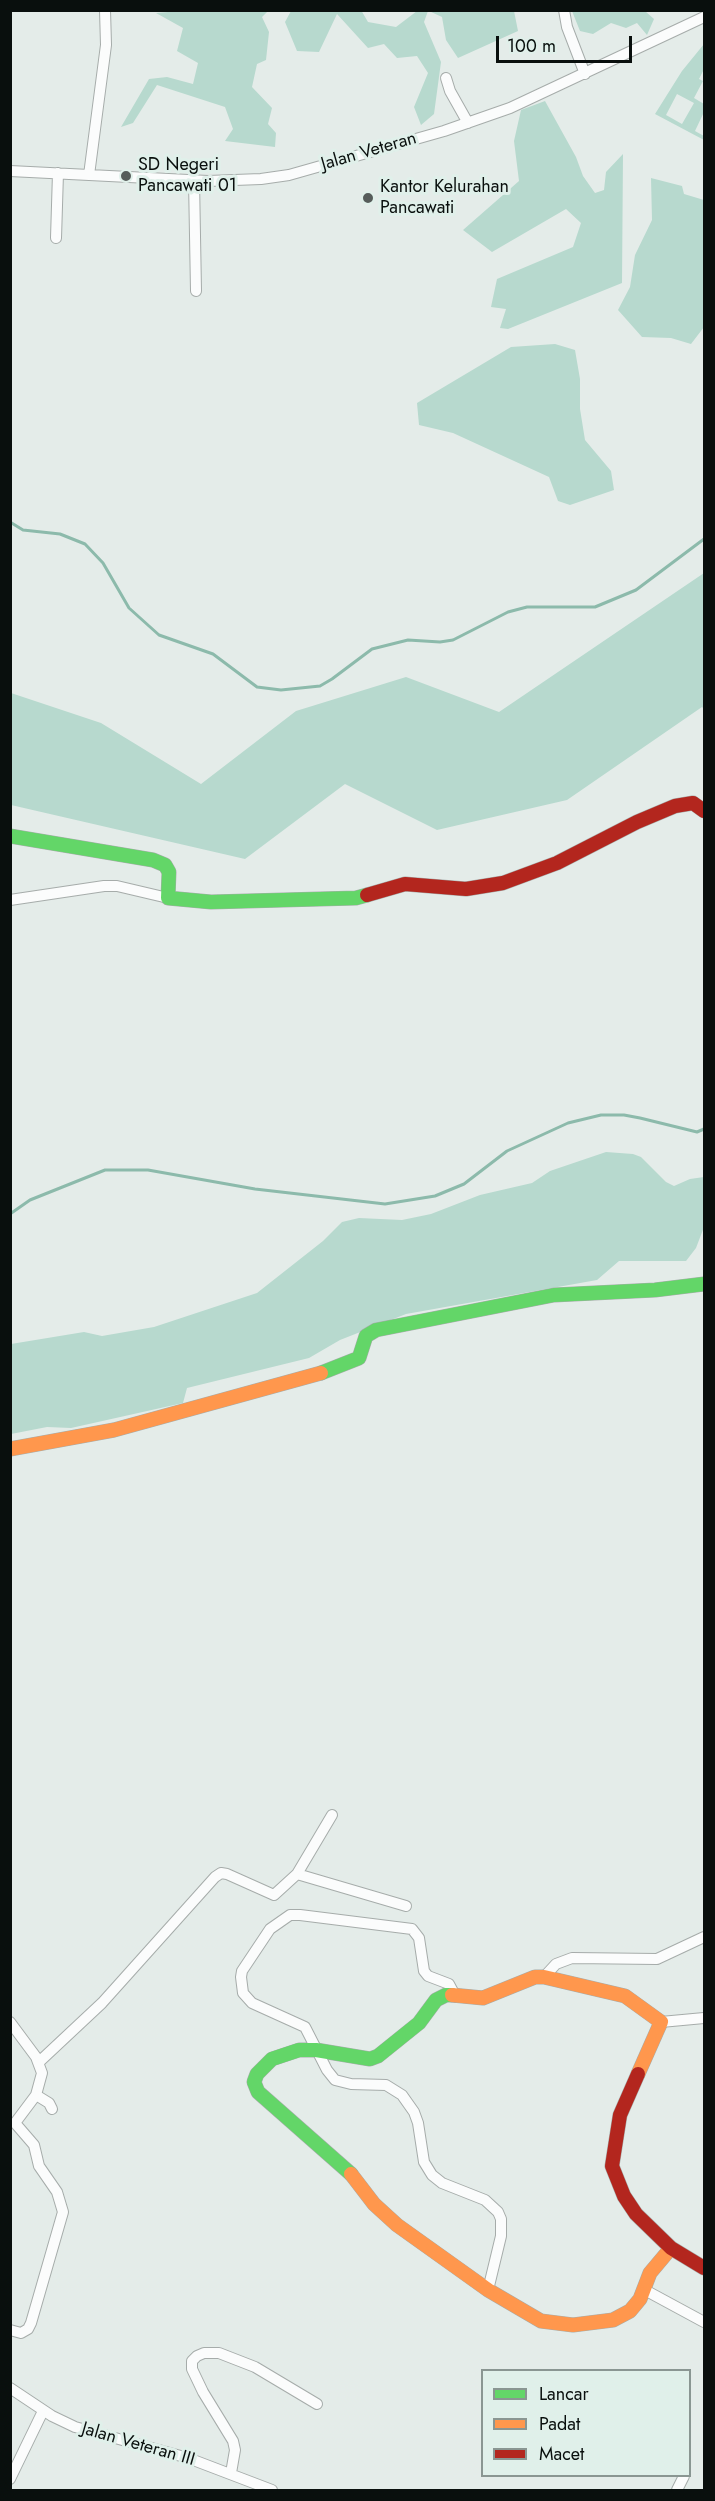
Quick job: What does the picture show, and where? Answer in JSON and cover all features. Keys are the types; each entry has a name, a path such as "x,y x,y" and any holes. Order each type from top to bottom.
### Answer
{"street":[{"path":"90,175 106,45 105,10"},
{"path":"564,10 567,27 585,74"},
{"name":"Jalan Veteran","path":"10,171 194,180 261,179 289,175 468,123 510,108 705,18"},
{"path":"446,78 450,91 468,123"},
{"path":"56,238 58,173"},
{"path":"194,180 196,291"},
{"path":"10,900 104,886 117,886 168,898 211,902 356,898 405,884 466,889 490,886 557,863 637,822 675,806 693,803 705,811"},
{"path":"10,836 153,860 165,865 170,872 168,898"},
{"path":"10,1449 114,1430 226,1398 305,1380 359,1358 364,1339 372,1331 554,1295 655,1290 705,1284"},
{"path":"39,2062 102,2003 215,1877 221,1873 227,1874 274,1895 297,1874 332,1815"},
{"path":"297,1874 406,1906"},
{"path":"456,1997 449,1984 428,1976 424,1971 419,1938 412,1929 300,1915 290,1915 270,1929 242,1971 241,1987 247,1999 256,2006 278,2013 305,2027 327,2070 335,2080 351,2084 386,2085 402,2095 414,2112 424,2162 432,2175 454,2189 485,2200 498,2212 501,2219 501,2236 488,2290"},
{"path":"544,1977 556,1964 572,1958 657,1959 705,1937"},
{"path":"671,2248 650,2273 639,2299 630,2311 613,2320 573,2325 541,2321 488,2290 397,2225 374,2204 347,2168 258,2092 254,2082 257,2074 272,2058 290,2052 316,2050 370,2059 378,2056 419,2023 441,1996 483,1998 535,1977 544,1977 625,1996 635,2001 661,2022 705,2018"},
{"path":"10,2022 39,2062 42,2073 36,2095 13,2124 34,2145 39,2166 57,2192 63,2212 31,2324 28,2330 21,2333 10,2330"},
{"path":"661,2022 620,2115 612,2166 624,2196 636,2214 671,2248 705,2268"},
{"path":"36,2095 49,2103 52,2109"},
{"path":"643,2289 705,2322"},
{"path":"231,2473 235,2450 233,2441 203,2392 192,2369 192,2361 197,2356 204,2353 219,2353 255,2367 317,2404"},
{"name":"Jalan Veteran III","path":"10,2388 43,2411 75,2427 188,2458 272,2490"},
{"path":"10,2479 43,2411"}],"green space":[{"path":"361,10 368,22 396,27 417,11 428,11 424,22 441,62 434,114 421,125 414,107 428,73 417,56 397,58 384,44 368,48 337,14 319,52 297,51 285,22 291,11"},
{"path":"268,11 262,17 269,32 266,60 257,64 252,87 272,108 268,124 276,133 275,147 225,141 233,129 225,107 157,85 133,123 121,127 149,79 167,77 193,84 198,63 177,51 183,28 156,13"},
{"path":"429,11 514,11 518,31 458,58 446,40 442,17"},
{"path":"572,11 645,11 654,19 647,35 637,23 626,28 611,23 593,34 580,31"},
{"path":"704,44 704,69 699,79 703,81 694,98 704,104 704,112 695,131 704,136 704,140 655,114 682,71","holes":["677,94 694,103 682,124 666,115"]},
{"path":"545,101 576,157 583,176 595,193 604,190 606,172 623,154 622,283 508,329 500,328 506,309 491,307 497,279 573,247 581,223 566,209 492,252 463,230 519,181 514,141 521,110"},
{"path":"651,178 682,186 684,194 704,200 704,327 691,344 671,338 642,337 618,310 630,287 635,255 652,220"},
{"path":"555,344 575,350 585,440 611,471 614,490 570,505 558,501 549,477 453,433 419,425 417,403 511,347"},
{"path":"704,573 704,709 702,707 567,800 437,830 345,784 245,859 11,805 11,693 101,723 201,784 296,711 406,677 499,712"},
{"path":"606,1152 633,1154 641,1157 666,1182 674,1186 690,1179 704,1177 704,1227 696,1248 686,1261 619,1261 597,1280 406,1314 340,1340 309,1358 187,1388 183,1403 71,1428 47,1427 11,1434 11,1344 84,1332 102,1336 154,1327 257,1293 323,1241 342,1222 359,1218 402,1220 431,1214 480,1195 532,1183 550,1171"}],"waterway":[{"path":"10,522 23,530 60,534 85,544 103,563 129,608 159,635 213,654 257,687 281,690 320,686 372,649 408,640 440,642 453,640 508,612 527,607 595,607 636,590 704,539"},
{"path":"10,1214 30,1200 105,1170 148,1170 255,1189 385,1204 435,1196 464,1184 507,1151 568,1123 601,1115 624,1115 697,1132 704,1129"}],"traffic: fast":[{"path":"10,836 153,860 165,865 169,872 168,898 211,902 356,898 367,895"},
{"path":"321,1373 359,1358 366,1336 376,1330 554,1295 655,1290 704,1284"},
{"path":"351,2174 258,2092 254,2082 257,2074 272,2059 299,2050 316,2050 370,2059 378,2056 419,2023 436,2000 452,1995"}],"traffic: slow":[{"path":"10,1449 114,1430 321,1373"},
{"path":"452,1995 483,1998 535,1977 544,1977 625,1996 661,2022 638,2074"},
{"path":"351,2174 374,2204 397,2225 488,2290 541,2321 573,2325 613,2320 630,2311 640,2299 650,2273 671,2248"}],"traffic: jam":[{"path":"367,895 405,884 466,889 503,883 557,863 637,822 675,806 693,803 704,811"},
{"path":"638,2074 620,2115 612,2166 624,2196 636,2214 671,2248 704,2268"}],"place":[{"name":"SD Negeri Pancawati 01","path":"126,176"},
{"name":"Kantor Kelurahan Pancawati","path":"368,198"}]}
